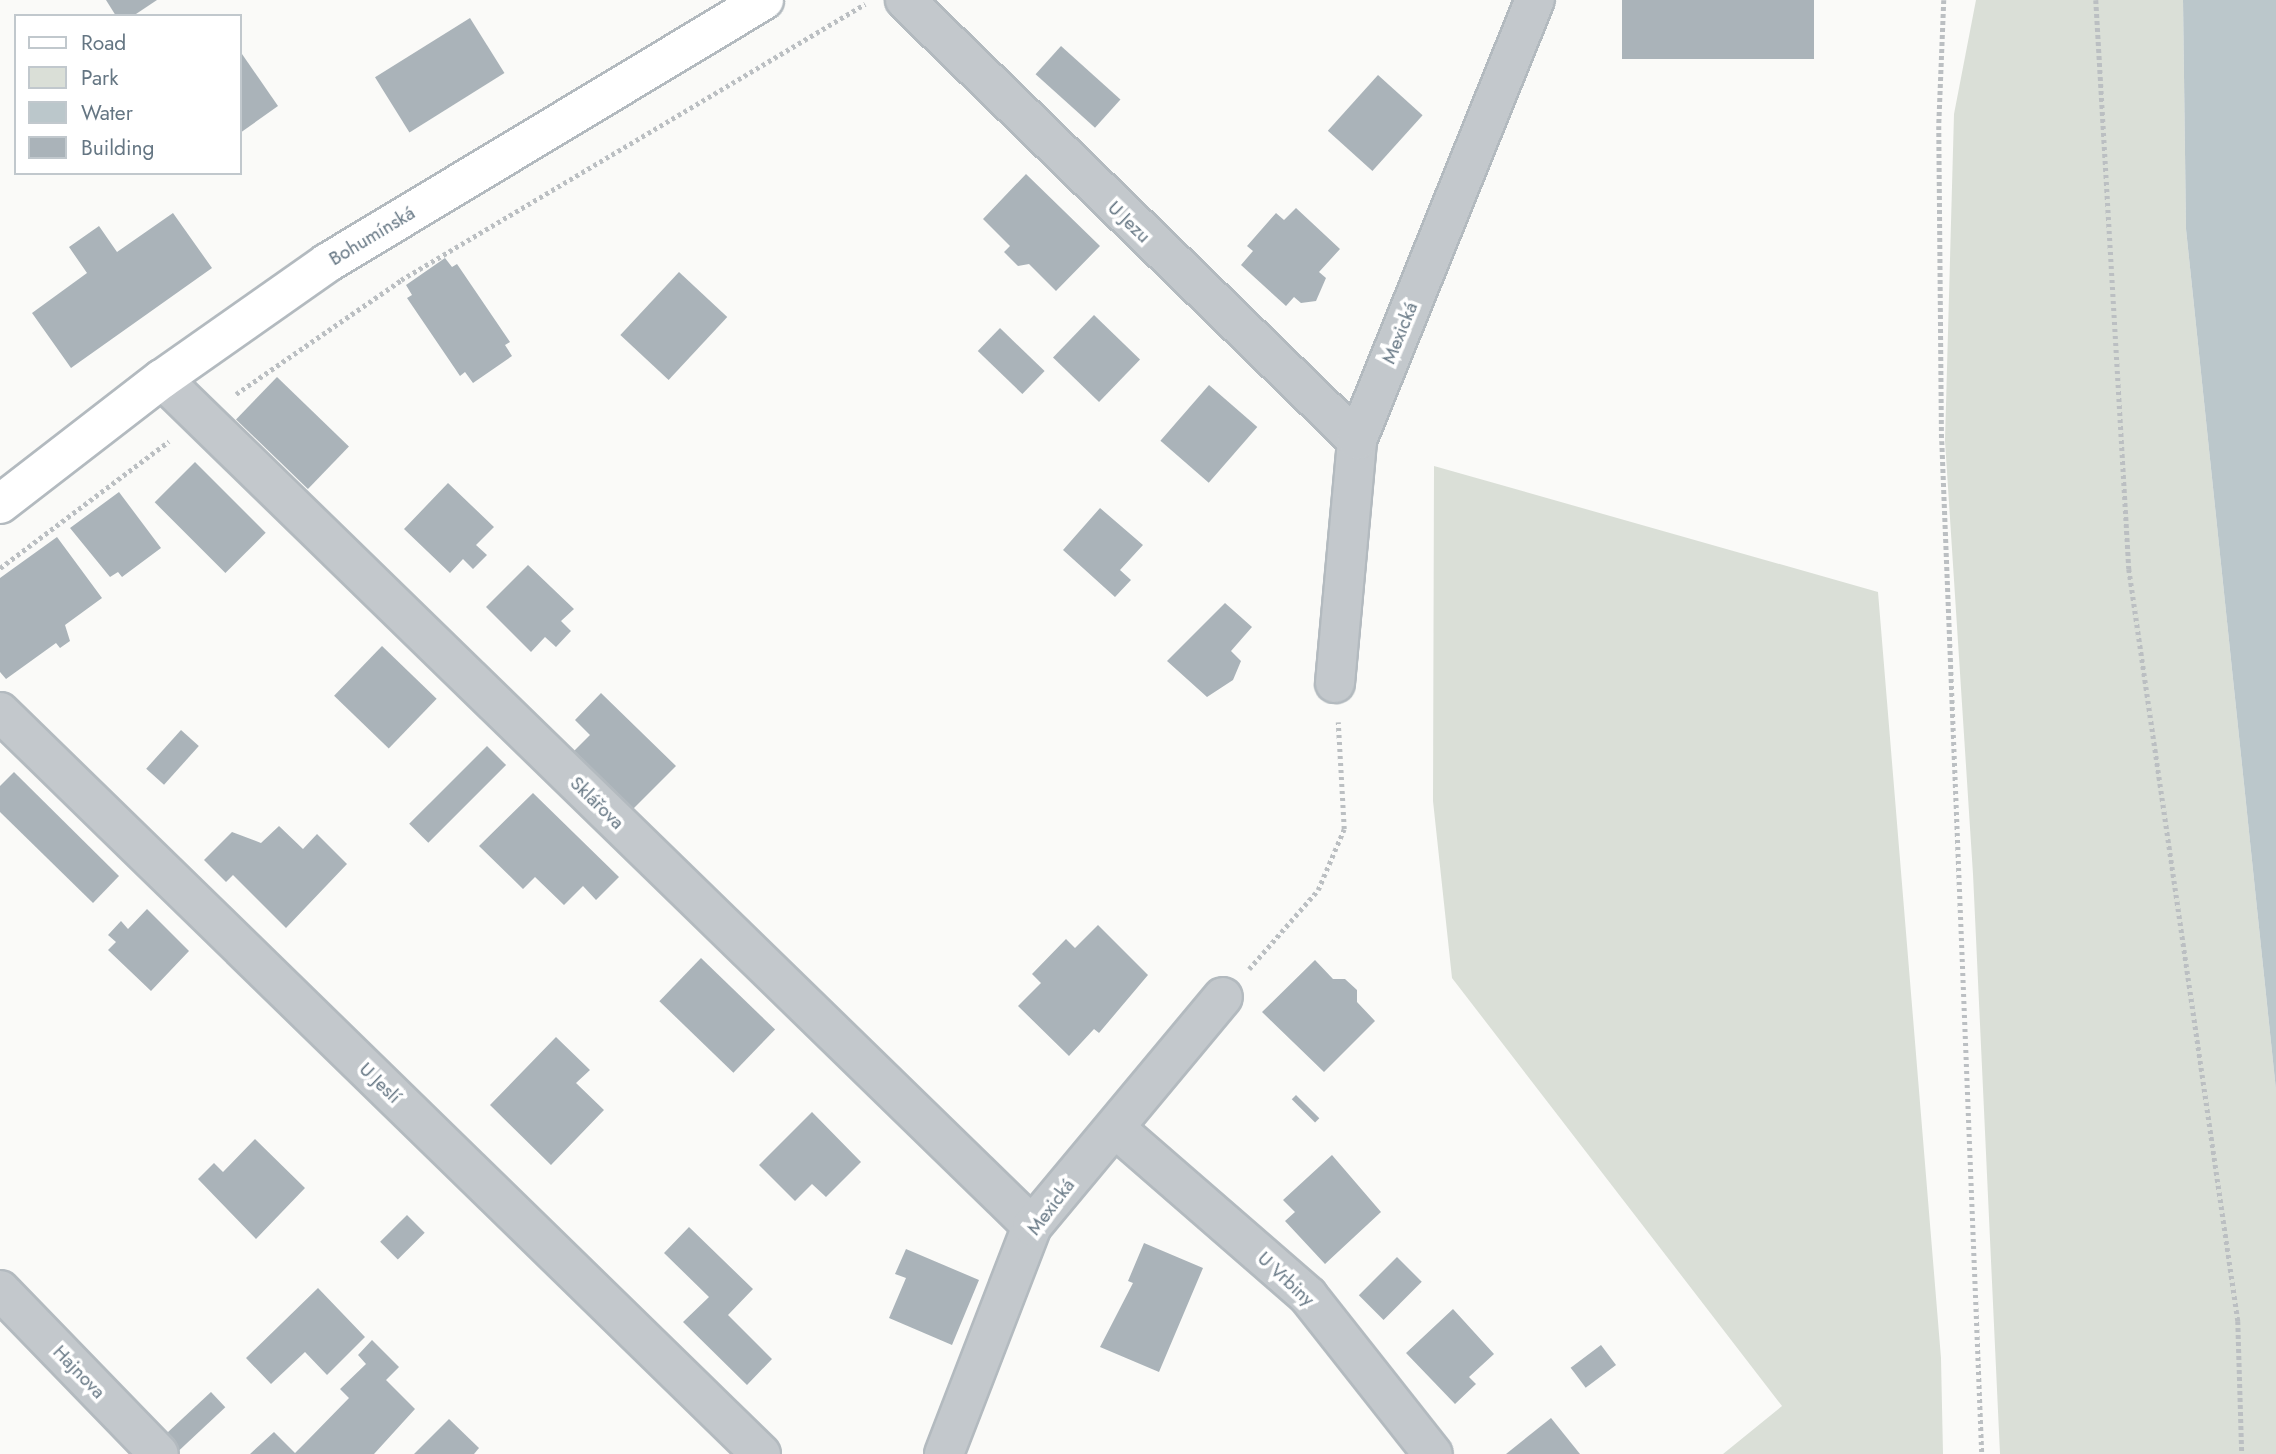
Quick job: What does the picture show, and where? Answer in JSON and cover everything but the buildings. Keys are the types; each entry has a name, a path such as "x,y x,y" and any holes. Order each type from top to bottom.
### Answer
{"main road":[{"name":"Bohumínská","path":"0,504 162,379 327,263 764,0"}],"street":[{"name":"U Jezu","path":"905,0 1357,440"},
{"name":"Mexická","path":"1335,683 1357,440 1535,0"},
{"name":"Sklářova","path":"162,379 1032,1226"},
{"name":"U Jeslí","path":"0,712 761,1454"},
{"name":"Mexická","path":"944,1454 1032,1226 1223,997"},
{"name":"U Vrbiny","path":"1115,1128 1308,1296 1433,1454"},
{"name":"Hajnova","path":"0,1290 159,1454"}],"path":[{"path":"0,568 202,418 401,280 872,0"},
{"path":"1944,0 1939,126 1942,440 1982,1454"},
{"path":"2096,0 2129,569 2238,1321 2242,1454"},
{"path":"1223,997 1318,890 1344,829 1335,683"}],"green space":[{"path":"1976,0 2183,0 2186,229 2276,1090 2276,1454 2000,1454 1973,874 1945,441 1954,114"},
{"path":"1434,466 1878,592 1941,1358 1943,1454 1723,1454 1782,1406 1452,978 1433,801"}],"water":[{"path":"2183,0 2276,0 2276,1090 2186,229"}]}
